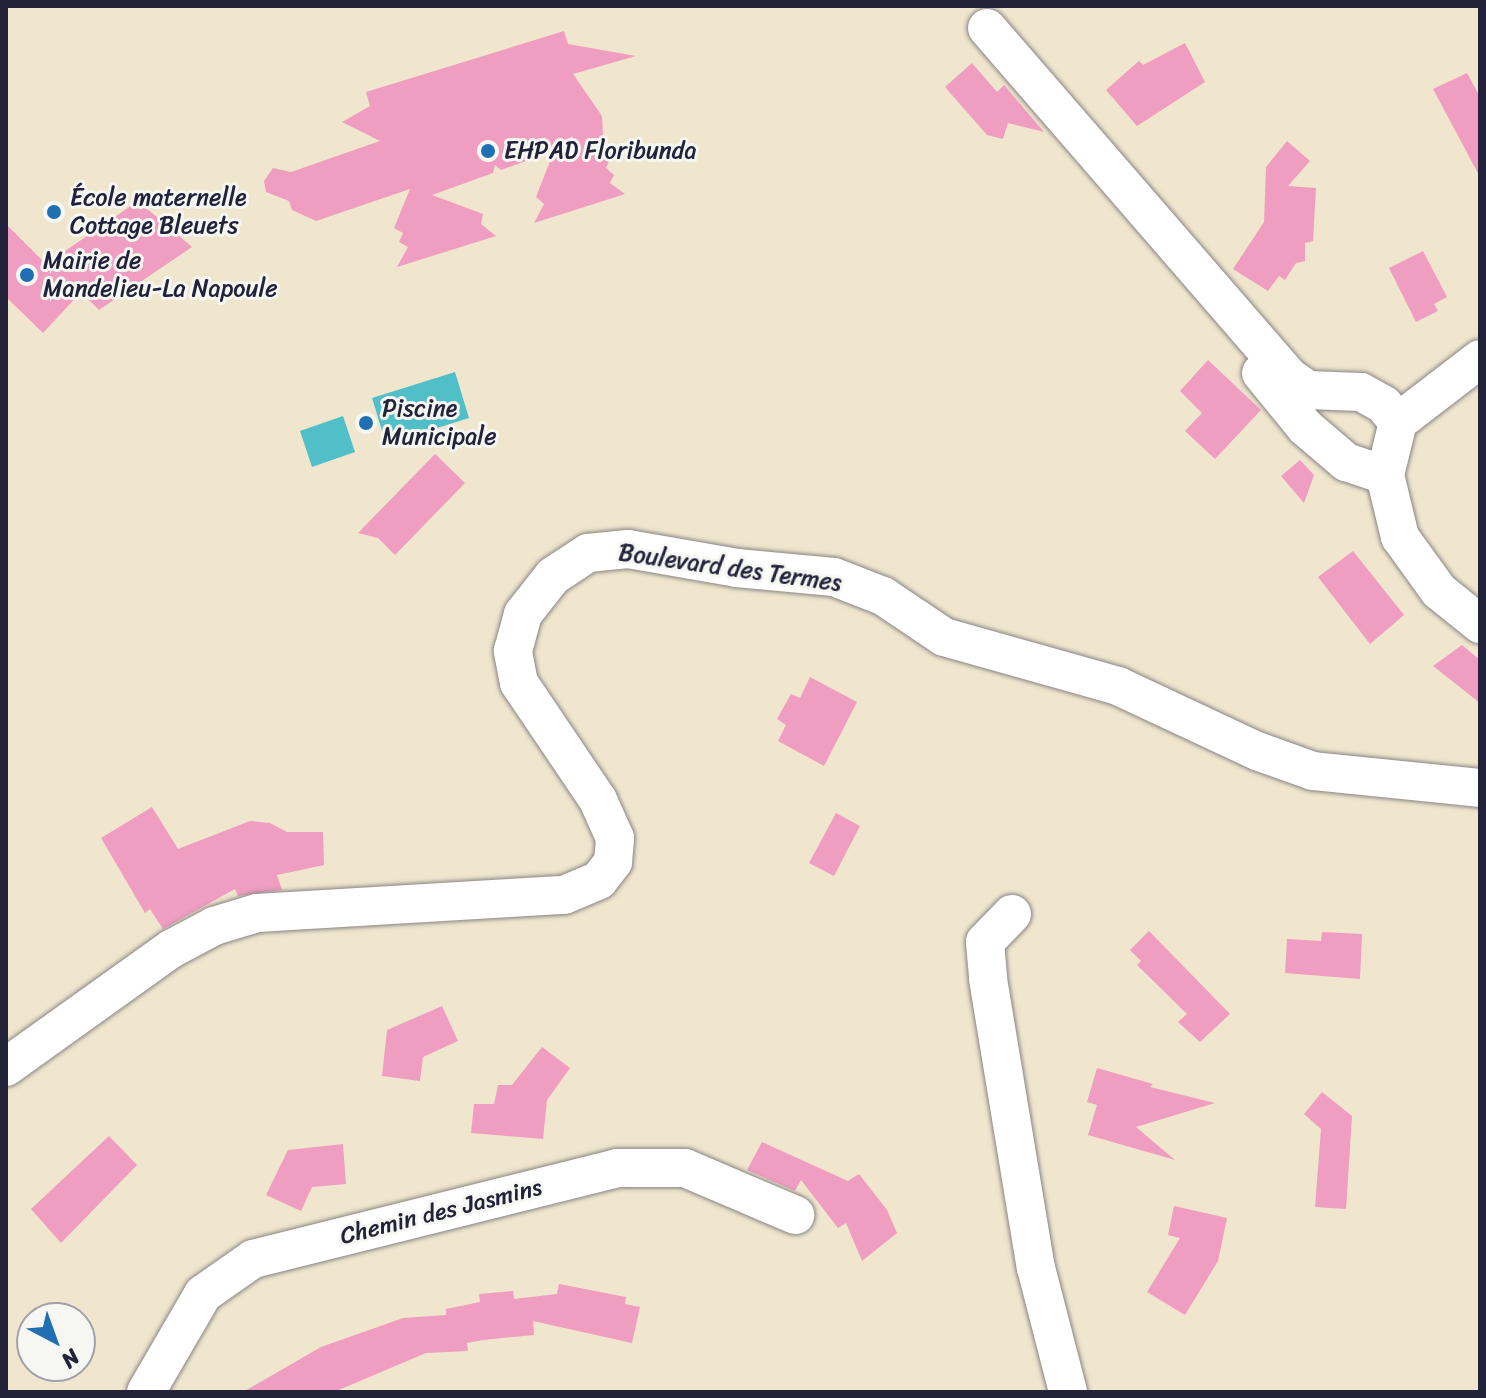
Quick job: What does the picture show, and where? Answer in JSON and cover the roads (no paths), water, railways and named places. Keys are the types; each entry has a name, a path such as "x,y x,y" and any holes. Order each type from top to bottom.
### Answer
{"street":[{"path":"987,28 1288,376 1308,390 1361,392 1384,405 1398,422"},
{"path":"1049,129 1305,427 1346,462 1385,475"},
{"path":"1480,359 1398,422 1385,475 1400,537 1439,591 1480,624"},
{"name":"Boulevard des Termes","path":"6,1067 171,949 214,926 257,913 564,895 599,880 613,862 615,838 598,800 519,683 513,651 523,614 553,576 588,553 628,549 737,568 834,577 883,596 944,637 1118,686 1257,751 1313,771 1480,788"},
{"path":"1012,914 985,942 988,979 1036,1268 1068,1392"},
{"name":"Chemin des Jasmins","path":"146,1392 203,1294 253,1259 617,1168 685,1168 795,1215"}],"water":[{"path":"455,372 469,418 386,444 372,398"},
{"path":"343,416 355,452 312,467 300,431"}],"place":[{"name":"EHPAD Floribunda","path":"488,151"},
{"name":"École maternelle Cottage Bleuets","path":"54,212"},
{"name":"Mairie de Mandelieu-La Napoule","path":"27,275"},
{"name":"Piscine Municipale","path":"366,423"}]}
